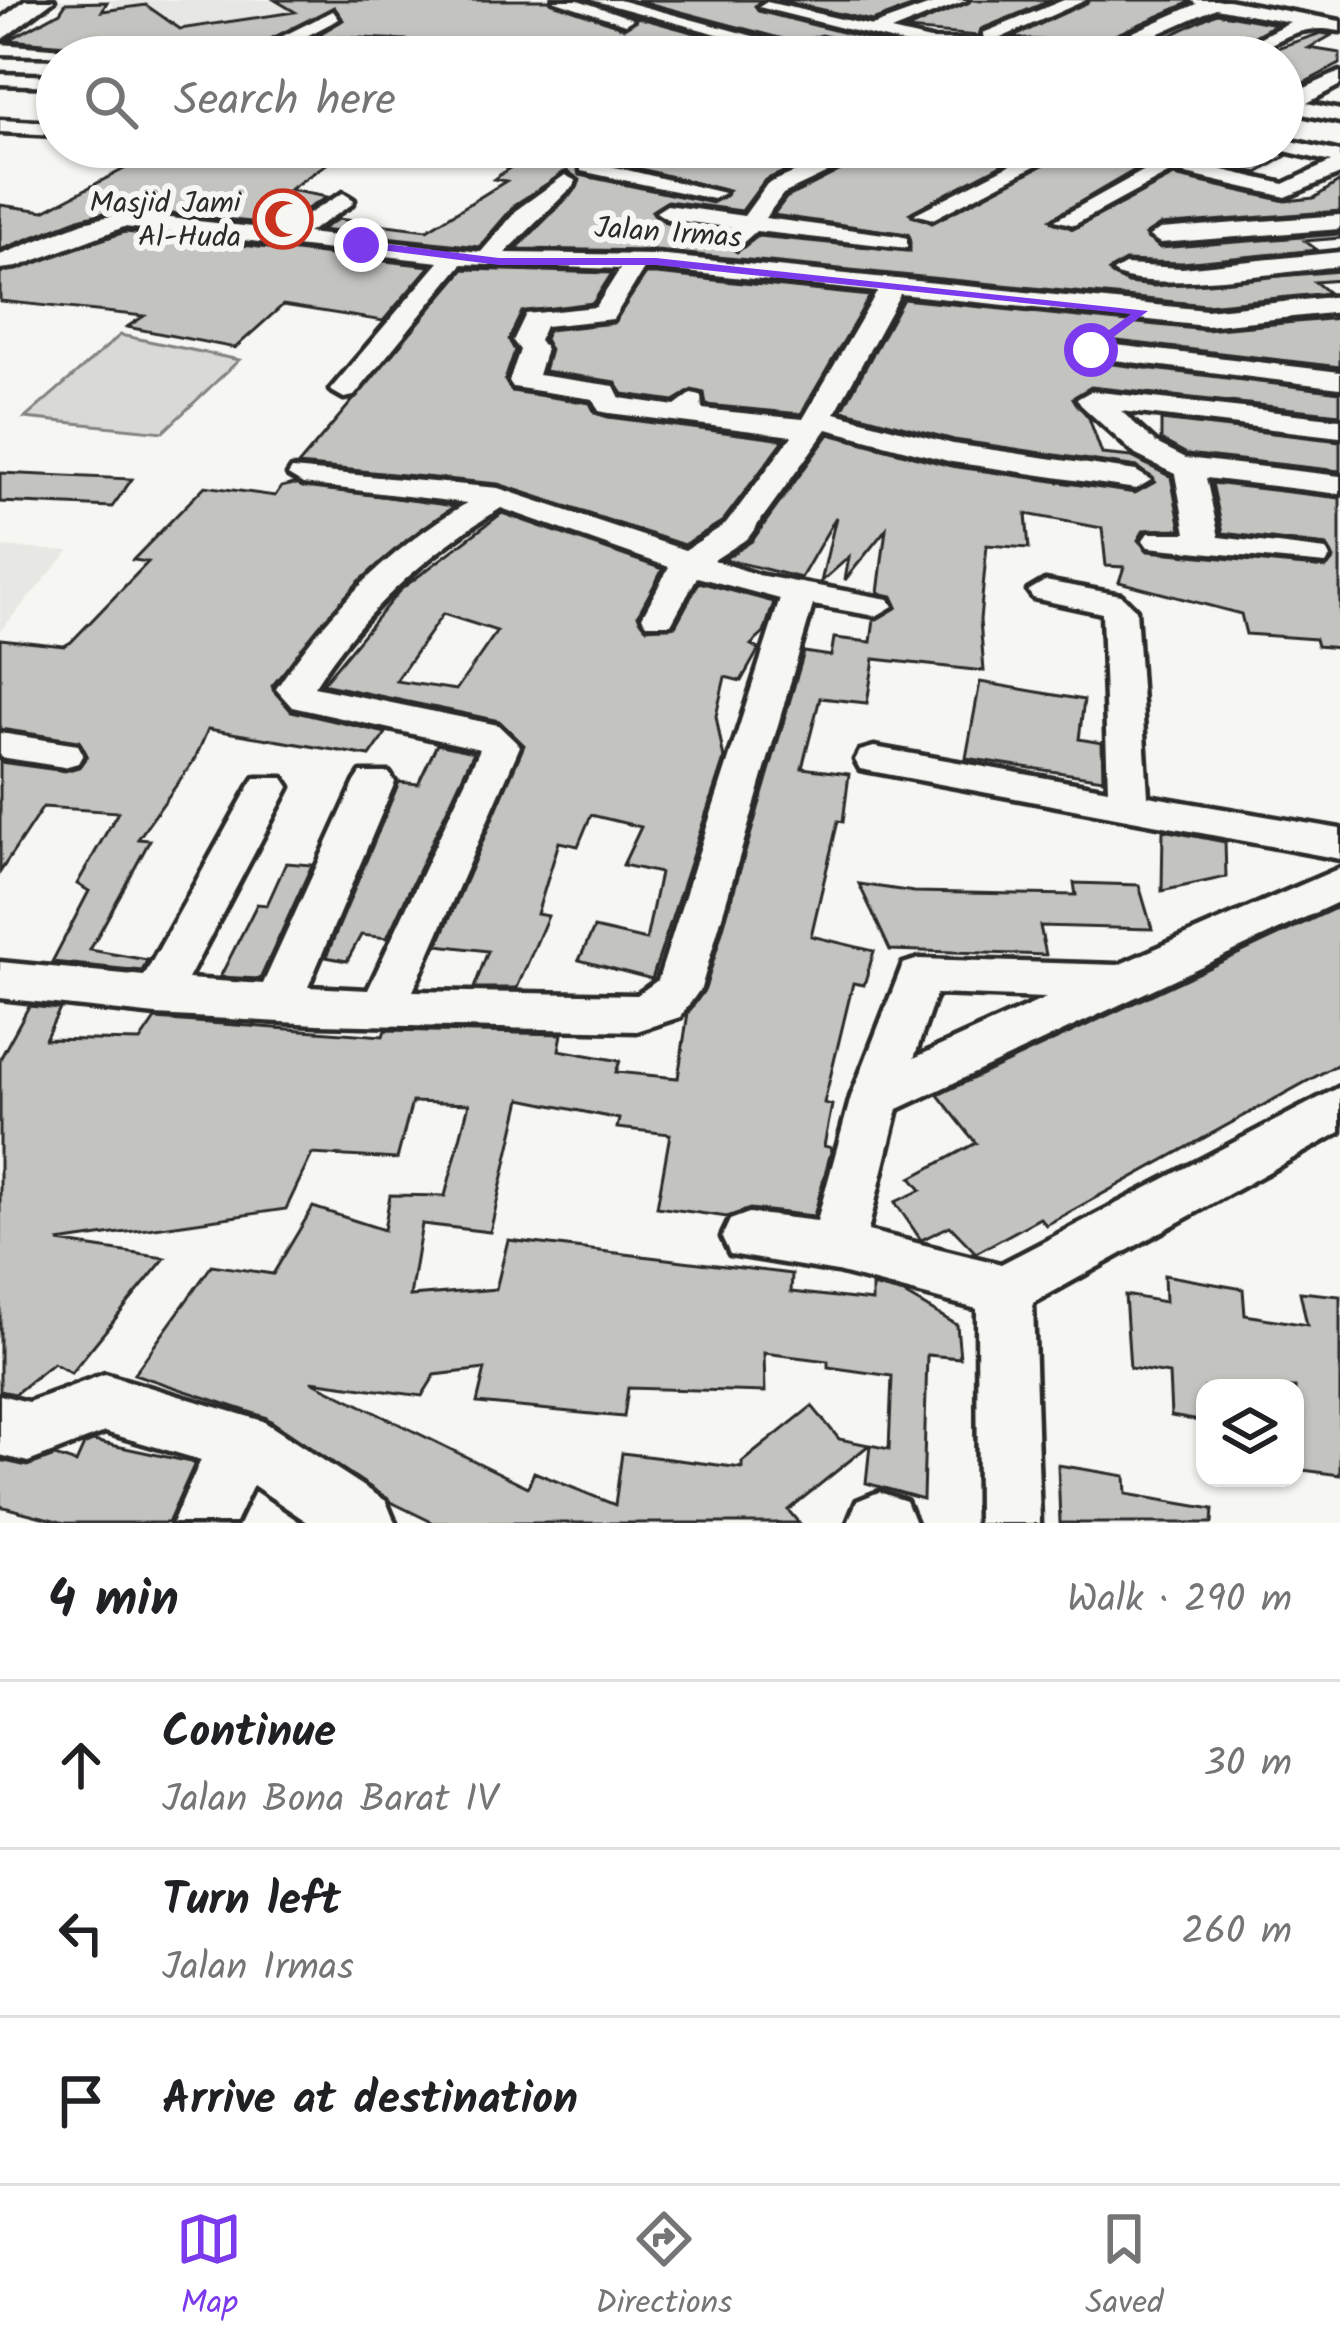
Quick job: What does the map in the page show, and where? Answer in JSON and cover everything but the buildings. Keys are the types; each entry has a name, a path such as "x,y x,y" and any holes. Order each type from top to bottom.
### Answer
{"main road":[{"path":"0,8 10,0"},
{"path":"0,33 41,0"}],"street":[{"path":"561,0 701,36"},
{"path":"600,0 739,36"},
{"path":"889,0 912,5"},
{"path":"864,36 959,0"},
{"path":"992,36 1078,0"},
{"path":"1141,36 1210,1 1340,26"},
{"path":"796,14 829,2"},
{"path":"766,8 886,36"},
{"path":"292,36 333,16"},
{"path":"1273,36 1306,20"},
{"path":"387,36 395,32"},
{"path":"0,49 36,52"},
{"path":"1304,95 1340,77"},
{"path":"0,79 36,80"},
{"path":"1304,108 1340,116"},
{"path":"0,126 36,128"},
{"path":"1304,151 1340,162"},
{"path":"1182,168 1286,191 1340,162"},
{"path":"593,168 766,201"},
{"path":"712,267 753,225 776,189 817,168"},
{"path":"925,214 1018,168"},
{"path":"1066,220 1163,168"},
{"path":"487,260 527,213 565,181"},
{"path":"286,237 343,200"},
{"path":"667,212 898,243"},
{"path":"1244,217 1332,222 1169,238 1160,235 1244,217"},
{"name":"Jalan Irmas","path":"0,262 42,255 117,220 487,260 637,261 712,267 1206,318 1340,304"},
{"path":"344,390 456,256"},
{"path":"1125,272 1182,274 1340,259"},
{"path":"637,261 604,314 536,319 527,335 533,349 523,381 604,392 609,405 815,423 952,453 1136,480"},
{"path":"659,616 687,564 737,530 815,423 893,285"},
{"path":"1142,311 1091,350 1340,380"},
{"path":"1206,318 1340,333"},
{"path":"1340,428 1090,399 1146,449 1189,468 1340,485"},
{"path":"1189,468 1205,546"},
{"path":"303,475 498,497 687,564 799,594 876,606"},
{"path":"383,1007 501,746 485,734 305,699 294,689 372,587 445,527 498,497"},
{"path":"1159,540 1314,556"},
{"path":"1045,591 1109,602 1119,610 1129,806"},
{"path":"0,980 156,997 383,1007 436,1014 614,1013 664,1004 678,988 799,594"},
{"path":"0,745 64,754"},
{"path":"874,760 1340,844"},
{"path":"278,1003 375,782"},
{"path":"156,997 269,787"},
{"path":"877,1097 1340,883"},
{"path":"837,1248 877,1097 919,976 1126,984"},
{"path":"749,1237 837,1248 1005,1290 1340,1108"},
{"path":"1005,1290 1010,1523"},
{"path":"0,1425 28,1432 105,1403 242,1442 364,1523"},
{"path":"203,1523 242,1442"}],"shaded area":[{"path":"58,0 482,0 360,7 304,20 280,36 118,36 117,12 110,3 52,5"},
{"path":"120,335 239,360 163,432 25,418"},
{"path":"0,547 69,551 0,631"}],"place":[{"name":"Masjid Jami Al-Huda","path":"283,219"}],"route":[{"path":"361,245 499,261 656,262 1142,311 1091,350"}]}
